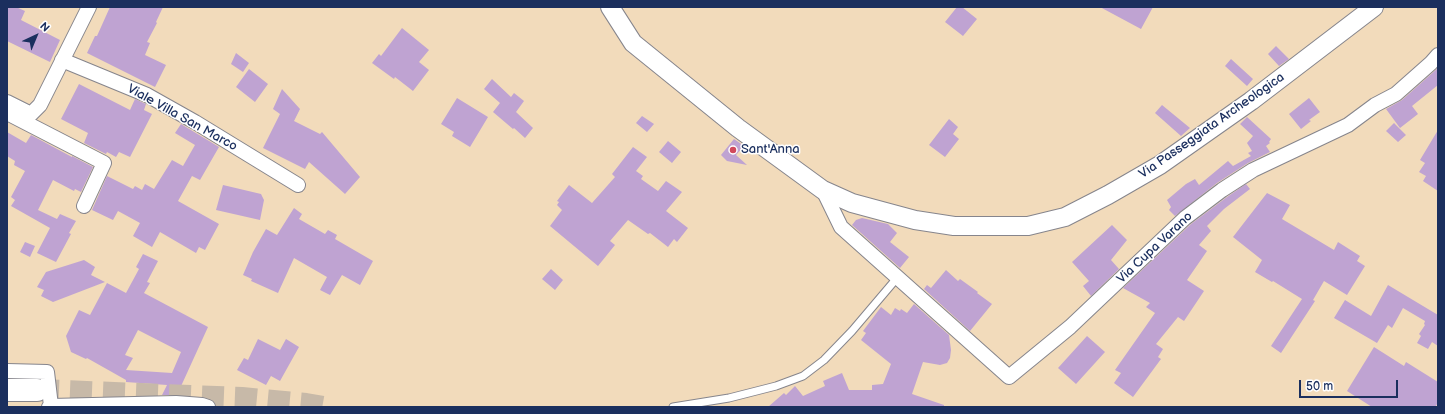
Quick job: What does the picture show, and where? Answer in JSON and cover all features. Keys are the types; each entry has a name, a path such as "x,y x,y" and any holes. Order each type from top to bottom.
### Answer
{"highway":[{"path":"7,390 46,401"}],"street":[{"path":"7,102 31,114 40,105 89,7"},
{"name":"Via Passeggiata Archeologica","path":"610,7 632,43 738,128 823,190 852,203 915,220 954,226 1028,226 1065,217 1108,195 1160,165 1252,101 1374,7"},
{"name":"Via Cupa Varano","path":"823,190 841,228 1009,377 1070,327 1186,218 1222,190 1253,170 1348,125 1375,105 1396,94 1431,63 1438,54"},
{"name":"Viale Villa San Marco","path":"62,60 147,96 195,122 298,185"},
{"path":"7,113 104,163 84,206"},
{"path":"7,371 47,372 46,401 176,403 202,405 208,407"}],"lane":[{"path":"673,407 728,398 776,386 803,376 824,360 852,332 897,278"}],"building":[{"path":"7,7 16,7 25,11 21,20 60,40 50,62 7,41"},
{"path":"110,7 163,7 147,42 150,43 145,55 166,65 155,87 87,53 95,36 97,36"},
{"path":"957,7 962,7 977,19 963,36 945,22"},
{"path":"1100,7 1153,7 1141,29"},
{"path":"402,28 429,50 419,62 429,70 413,91 395,77 394,79 372,63 379,54 381,56"},
{"path":"1276,46 1289,59 1279,66 1268,54"},
{"path":"236,53 249,63 243,72 231,64"},
{"path":"1231,59 1253,79 1247,86 1225,66"},
{"path":"1438,68 1438,85 1412,106 1418,114 1400,128 1386,109 1402,100"},
{"path":"249,69 268,84 255,102 236,87"},
{"path":"492,79 511,97 514,93 524,101 516,112 533,128 525,138 493,112 500,103 484,89"},
{"path":"79,84 130,110 135,99 146,104 144,110 152,114 130,157 119,152 116,157 107,152 106,154 84,143 88,133 61,119"},
{"path":"282,89 300,109 294,121 320,134 322,132 360,177 345,194 309,162 305,169 263,148 280,114 273,109"},
{"path":"457,98 488,117 470,147 452,136 454,132 441,124"},
{"path":"1309,98 1320,112 1309,120 1311,121 1301,129 1289,114"},
{"path":"1162,105 1190,128 1181,136 1155,113"},
{"path":"642,116 654,124 647,132 636,123"},
{"path":"1247,117 1271,139 1269,142 1270,143 1266,146 1270,152 1248,163 1217,183 1175,216 1169,210 1171,207 1167,200 1186,184 1195,179 1199,185 1228,161 1233,166 1251,156 1248,153 1252,151 1247,143 1253,136 1240,124"},
{"path":"949,119 958,127 953,134 959,139 945,157 929,145"},
{"path":"1394,123 1406,135 1398,142 1386,131"},
{"path":"181,124 219,147 200,180 192,176 178,201 219,224 205,250 199,247 196,253 160,232 152,247 133,236 140,223 118,211 113,220 92,210 107,176 133,189 135,186 142,190 145,184 154,189 172,160 183,166 195,145 175,133"},
{"path":"1438,130 1438,191 1423,181 1426,176 1419,172 1425,163 1420,160"},
{"path":"7,132 26,143 31,135 93,167 81,192 75,189 74,191 53,180 38,210 57,219 60,214 76,221 69,233 71,234 56,262 37,253 50,228 11,206 15,200 11,197 25,171 14,165 15,161 7,156"},
{"name":"Sant'Anna","path":"734,139 744,146 736,155 747,165 727,161 721,155"},
{"path":"668,141 681,152 672,163 659,152"},
{"path":"633,147 647,157 636,171 643,176 641,179 658,191 666,181 682,192 666,211 688,228 677,242 674,239 668,247 650,233 648,234 628,220 610,241 615,245 598,266 550,226 562,210 557,205 559,202 557,201 569,185 592,203 615,177 612,174"},
{"path":"1246,184 1250,189 1224,209 1207,226 1211,231 1199,245 1207,251 1187,280 1204,291 1184,321 1178,317 1156,344 1163,349 1158,357 1161,359 1133,397 1114,383 1121,373 1115,370 1155,313 1146,307 1150,303 1123,288 1191,224"},
{"path":"223,185 261,194 264,200 260,220 216,210"},
{"path":"1267,193 1290,205 1282,219 1334,250 1338,242 1360,256 1357,261 1365,266 1347,295 1324,281 1313,300 1315,301 1281,353 1271,346 1302,299 1255,272 1262,260 1233,237"},
{"path":"294,208 302,214 299,219 325,234 328,230 337,235 335,239 373,261 360,285 342,275 330,295 320,290 327,277 294,258 278,293 251,281 252,279 243,275 253,252 266,229 277,235"},
{"path":"862,218 888,224 897,233 890,242 909,257 900,268 852,225 856,220"},
{"path":"1112,225 1127,240 1111,260 1119,269 1091,296 1083,286 1089,281 1072,262"},
{"path":"25,242 35,246 30,257 20,252"},
{"path":"143,254 158,261 147,282 150,283 144,293 208,327 177,395 162,395 167,385 126,382 126,380 87,358 86,359 71,352 66,336 79,310 90,315 107,283 126,293 139,269 136,267","holes":["138,330 181,352 172,373 126,370 133,358 125,355"]},
{"path":"84,260 95,267 91,275 105,282 53,302 41,296 44,290 37,287 46,272"},
{"path":"551,269 563,280 555,290 542,279"},
{"path":"946,270 958,281 960,279 992,304 970,331 924,289 927,285 931,288"},
{"path":"1388,285 1438,315 1438,346 1432,342 1428,349 1417,343 1421,336 1419,334 1425,325 1425,321 1403,308 1392,328 1388,325 1377,343 1334,318 1345,300 1371,316"},
{"path":"914,304 949,335 951,350 950,358 947,363 940,365 923,362 912,394 944,405 944,407 768,407 784,393 786,395 795,386 803,396 825,386 823,381 842,373 849,390 872,390 872,385 883,384 891,364 861,340 866,333 863,331 881,307 891,315 895,308 900,311 901,309 907,313"},
{"path":"1087,336 1105,352 1076,384 1058,368"},
{"path":"258,339 280,350 286,339 299,347 280,381 271,376 266,385 237,370 244,358 248,360"},
{"path":"1374,347 1404,366 1406,362 1438,382 1438,403 1435,407 1372,407 1347,391"}],"tunnel":[{"path":"37,390 242,398 323,407"}],"place":[{"name":"Sant'Anna","path":"733,150"}]}
